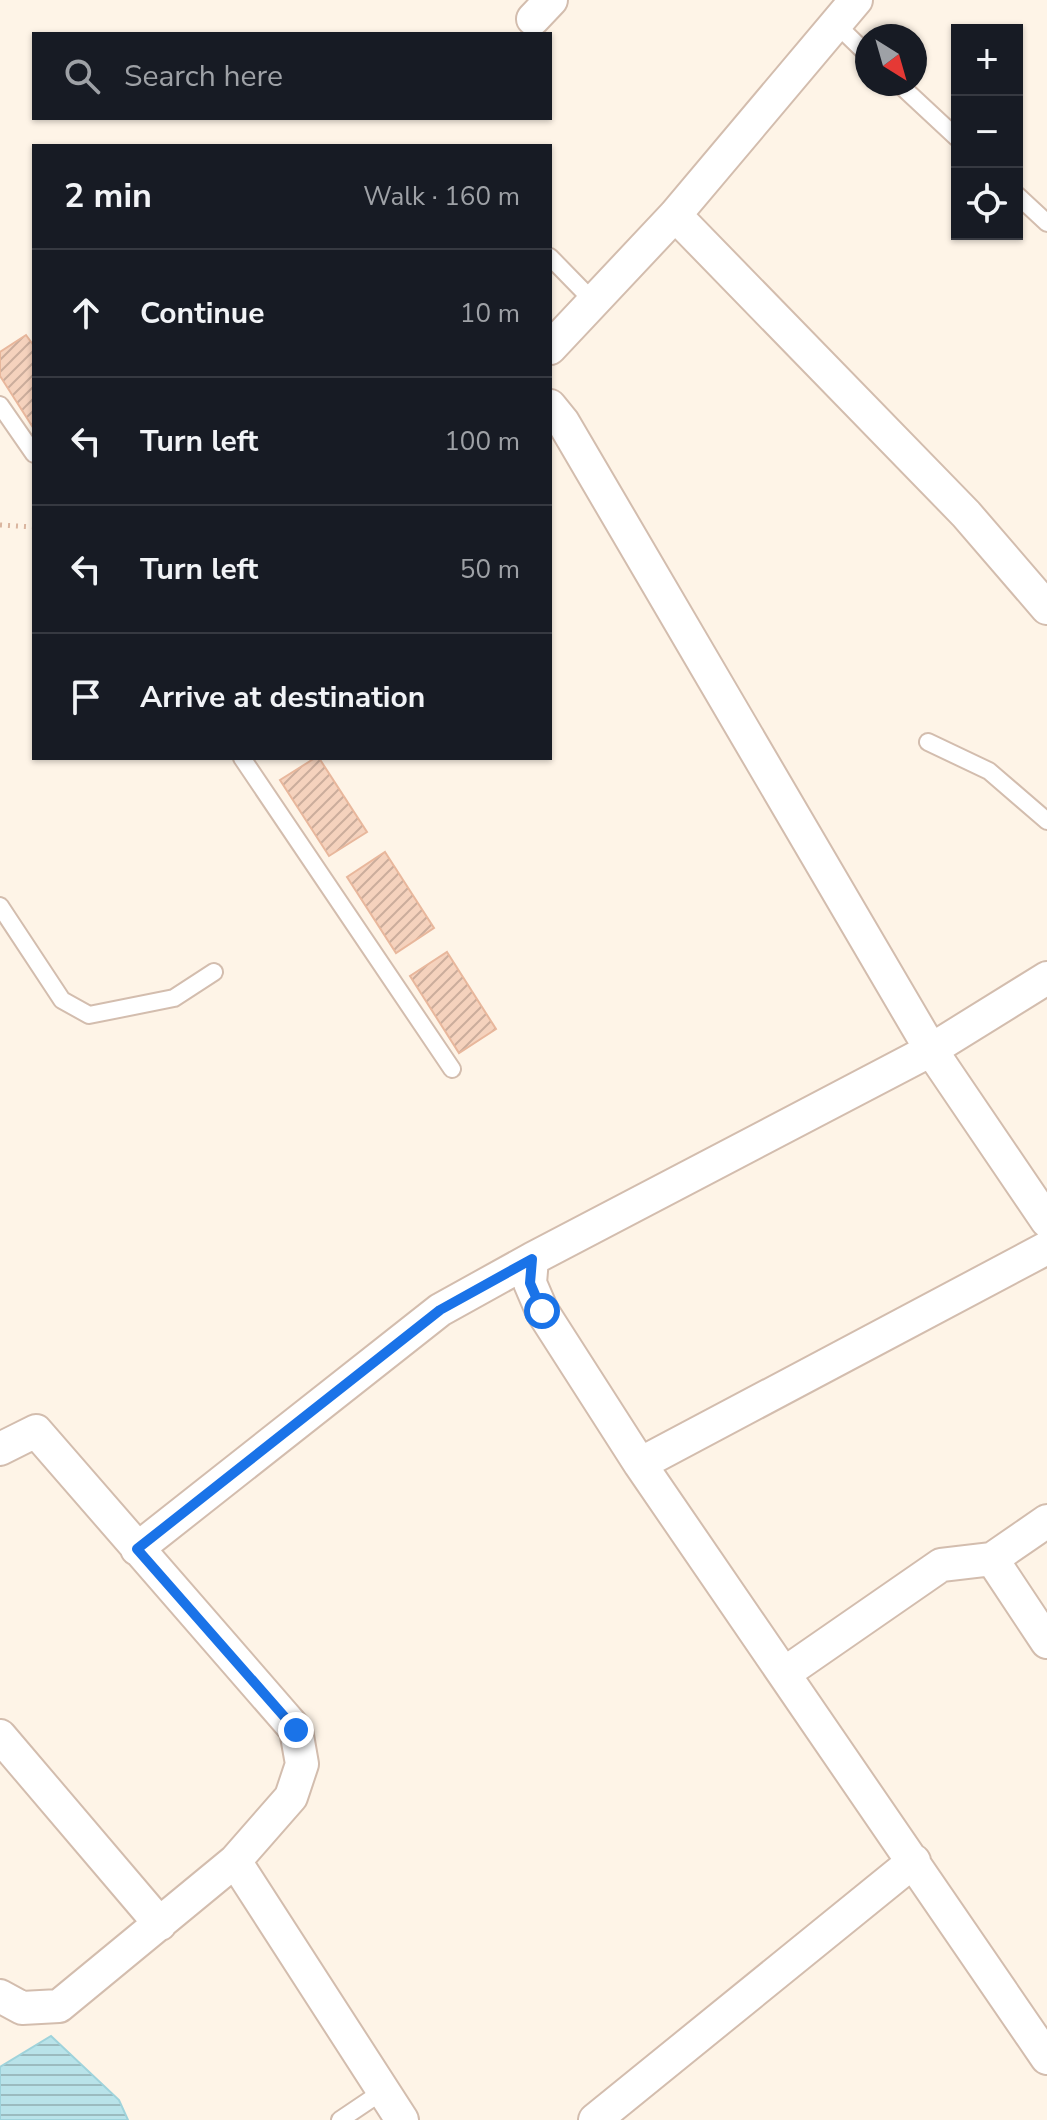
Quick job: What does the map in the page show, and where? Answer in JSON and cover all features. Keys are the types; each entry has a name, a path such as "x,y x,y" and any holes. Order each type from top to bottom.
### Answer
{"street":[{"path":"552,346 675,215 846,12"},
{"path":"675,215 966,514 1047,608"},
{"path":"552,408 563,422 931,1050 1047,1221"},
{"path":"137,1549 440,1310 931,1050 1047,978"},
{"path":"640,1464 1047,1248"},
{"path":"532,1259 530,1283 542,1311 640,1464 1047,2058"},
{"path":"0,1449 36,1431 296,1730 302,1764 291,1797 235,1861 59,2006 22,2008 0,1996"},
{"path":"785,1673 941,1565 992,1559 1047,1521"},
{"path":"992,1559 1047,1642"},
{"path":"0,1736 160,1924"},
{"path":"235,1861 402,2120"},
{"path":"595,2120 914,1861"}],"lane":[{"path":"846,12 855,30"},
{"path":"912,96 951,132"},
{"path":"1023,201 1047,223"},
{"path":"552,259 592,300"},
{"path":"0,405 32,451"},
{"path":"928,742 989,771 1047,821"},
{"path":"243,760 452,1069"},
{"path":"0,906 62,1000 89,1015 174,998 214,972"},
{"path":"340,2120 383,2091"}],"path":[{"path":"0,525 32,527"}],"water":[{"path":"51,2036 119,2100 128,2120 0,2120 0,2067"}],"building":[{"path":"26,335 32,343 32,426 0,376 0,352"},
{"path":"312,760 320,760 367,832 329,856 280,780"},
{"path":"385,852 434,928 396,953 347,877"},
{"path":"447,952 496,1029 459,1053 410,976"}],"route":[{"path":"296,1730 137,1549 440,1310 532,1259 530,1283 542,1311"}]}
